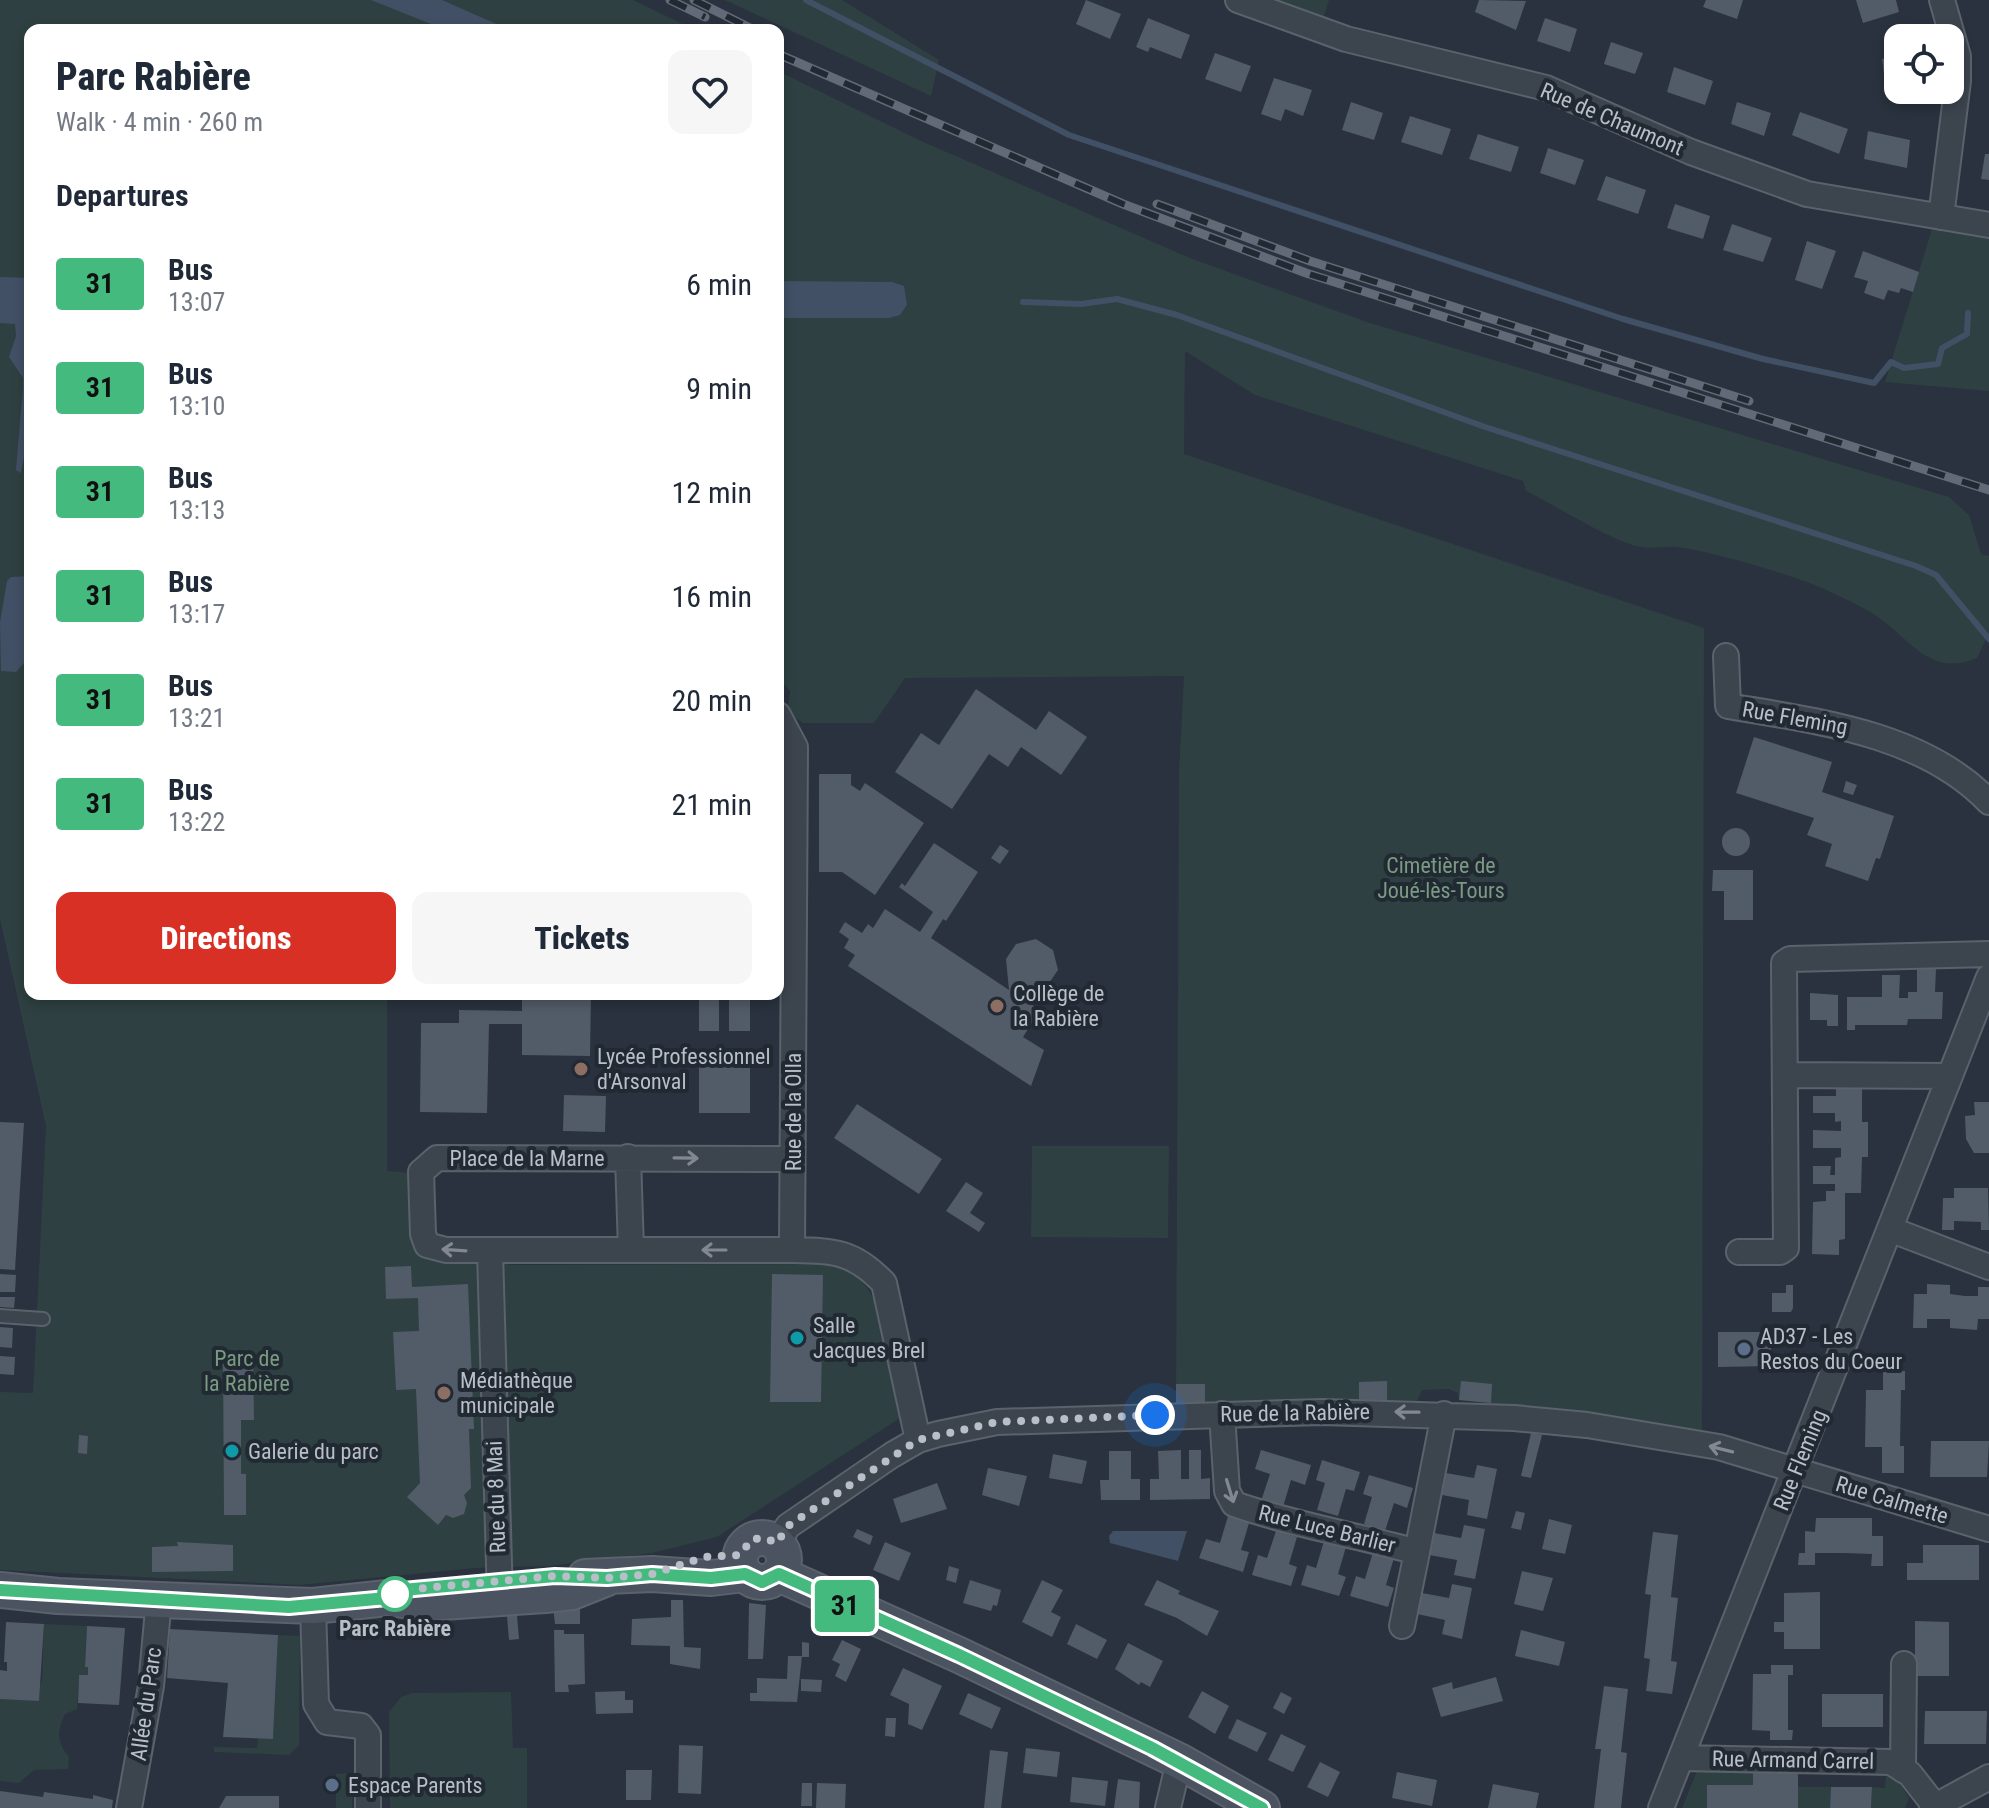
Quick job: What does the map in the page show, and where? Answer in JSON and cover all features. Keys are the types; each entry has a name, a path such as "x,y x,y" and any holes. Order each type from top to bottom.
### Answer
{"main road":[{"path":"0,1590 313,1606 387,1598 403,1590 500,1590 555,1576 607,1578 652,1574 705,1557 742,1564 762,1582 778,1559 959,1655 1179,1761 1262,1808"}],"street":[{"name":"Rue de Chaumont","path":"1238,0 1346,39 1546,88 1751,176 1807,194 1989,225"},
{"path":"1941,217 1958,81 1958,56 1942,0"},
{"name":"Rue Fleming","path":"1726,656 1728,706 1860,730 1958,776 1989,802"},
{"name":"Rue de la Olla","path":"784,726 795,747 792,1250"},
{"path":"1739,1252 1780,1252 1786,1248 1784,963 1788,960 1989,954"},
{"name":"Rue Fleming","path":"1661,1808 1892,1230 1950,1076 1984,1003 1989,977"},
{"path":"1785,1075 1950,1076"},
{"name":"Place de la Marne","path":"628,1157 631,1250"},
{"name":"Place de la Marne","path":"792,1159 437,1158 421,1172 423,1234 427,1245 446,1250 792,1250"},
{"path":"1892,1230 1989,1267"},
{"path":"792,1250 850,1255 866,1264 884,1283 918,1440"},
{"name":"Rue du 8 Mai","path":"490,1251 500,1590"},
{"name":"Rue de la Rabière","path":"778,1559 788,1526 918,1440 997,1422 1222,1414 1444,1414 1587,1425 1719,1447 1795,1471"},
{"name":"Rue Luce Barlier","path":"1222,1414 1227,1491 1234,1504 1289,1523 1342,1531 1417,1552"},
{"name":"Rue Luce Barlier","path":"1402,1626 1444,1414"},
{"name":"Rue Calmette","path":"1795,1471 1989,1529"},
{"name":"Allée du Parc","path":"129,1808 151,1686 159,1599"},
{"path":"313,1606 316,1704 327,1722 361,1726 368,1735 368,1808"},
{"name":"Rue Armand Carrel","path":"1903,1770 1904,1664"},
{"name":"Rue Armand Carrel","path":"1681,1758 1891,1762 1903,1770 1933,1807"},
{"path":"1168,1808 1179,1761"},
{"path":"1933,1807 1989,1777"}],"lane":[{"path":"0,1316 43,1319"}],"green space":[{"name":"Parc de la Rabière","path":"0,0 633,0 683,24 24,24 24,1000 387,1000 387,1171 413,1173 414,1230 466,1258 513,1265 824,1264 842,1269 859,1279 873,1299 900,1418 717,1537 652,1553 550,1566 475,1568 300,1585 0,1570 0,1392 33,1393 46,1126 0,919"},
{"path":"725,0 842,0 939,60 931,96 784,27 784,24 776,24"},
{"path":"1265,0 1329,0 1322,23"},
{"name":"Cimetière de Joué-lès-Tours","path":"784,74 919,140 1190,258 1367,322 1949,497 1969,515 1981,554 1989,556 1989,643 1986,639 1977,658 1961,663 1936,661 1872,613 1820,587 1713,554 1677,547 1646,548 1629,544 1526,491 1523,481 1255,395 1185,351 1184,454 1704,628 1702,1430 1459,1400 1458,1393 1449,1389 1422,1390 1417,1401 1176,1404 1179,772 1184,676 905,678 874,723 803,723 787,712 790,691 784,684"},
{"path":"1932,229 1989,239 1989,391 1885,382"},
{"path":"1032,1146 1169,1146 1168,1238 1031,1237"},
{"path":"44,1624 87,1626 85,1666 88,1667 88,1675 79,1675 77,1709 65,1714 59,1731 60,1741 69,1757 68,1769 34,1770 19,1783 0,1781 0,1699 42,1683"},
{"path":"278,1635 300,1636 299,1745 289,1755 214,1752 214,1747 257,1748 258,1738 273,1739"},
{"path":"511,1692 513,1748 527,1748 527,1808 390,1808 389,1712 401,1697 412,1693"},
{"path":"1697,1771 1753,1772 1753,1785 1708,1785 1707,1808 1682,1808"},
{"path":"353,1773 352,1808 336,1808 336,1774"},
{"path":"1886,1774 1896,1778 1909,1798 1905,1808 1871,1808 1872,1787 1885,1788"},
{"path":"1798,1787 1831,1787 1830,1808 1798,1808"}],"water":[{"path":"371,0 442,0 496,24 431,24"},
{"path":"0,277 24,278 24,457 21,473 16,470 23,378 9,357 16,336 15,324 0,323"},
{"path":"784,281 892,282 904,286 907,305 900,315 889,318 784,318"},
{"path":"24,576 24,663 16,672 1,671 0,622 7,581 11,577"},
{"path":"1113,1531 1187,1531 1178,1561 1110,1543 1109,1536"}],"building":[{"path":"1086,0 1121,14 1110,39 1076,24"},
{"path":"1479,0 1526,1 1516,30 1475,12"},
{"path":"1706,0 1743,0 1737,19 1703,7"},
{"path":"1856,0 1896,0 1899,12 1863,23"},
{"path":"1148,18 1190,35 1181,59 1150,47 1148,52 1136,47"},
{"path":"1545,18 1577,29 1570,52 1537,41"},
{"path":"1611,42 1643,53 1635,74 1604,64"},
{"path":"1215,53 1251,66 1241,92 1205,79"},
{"path":"1674,67 1713,81 1705,105 1667,92"},
{"path":"1274,78 1312,90 1303,116 1285,109 1281,121 1261,114"},
{"path":"1351,102 1383,113 1374,140 1342,130"},
{"path":"1737,102 1771,113 1764,136 1731,124"},
{"path":"1800,112 1848,129 1839,154 1792,135"},
{"path":"1410,116 1451,129 1442,155 1401,142"},
{"path":"1868,131 1910,140 1907,168 1864,159"},
{"path":"1478,134 1519,147 1511,172 1469,159"},
{"path":"1548,148 1584,160 1575,185 1540,173"},
{"path":"1985,154 1989,154 1989,180 1981,179"},
{"path":"1606,176 1646,190 1638,214 1597,200"},
{"path":"1675,204 1710,216 1703,239 1667,228"},
{"path":"1732,224 1772,238 1763,262 1723,250"},
{"path":"1807,241 1836,251 1822,289 1795,280"},
{"path":"1863,251 1919,272 1913,292 1901,288 1899,293 1888,290 1884,300 1864,293 1868,281 1854,277"},
{"path":"976,689 1036,730 1049,711 1087,737 1061,775 1021,747 1008,767 989,754 952,809 895,772 921,733 939,745"},
{"path":"1754,737 1832,762 1822,792 1894,816 1880,859 1876,858 1868,881 1825,866 1832,844 1807,835 1814,818 1736,793"},
{"path":"819,774 851,774 851,785 860,791 865,783 924,823 875,895 842,872 819,872"},
{"path":"1846,781 1857,785 1853,795 1843,792"},
{"path":"1736,828 1746,832 1750,842 1746,852 1736,856 1726,852 1722,842 1726,832"},
{"path":"934,843 978,872 931,938 1009,990 1006,959 1016,944 1036,939 1053,950 1058,970 1047,986 1017,995 1040,1010 1023,1037 1044,1050 1031,1086 848,966 855,955 844,948 849,939 839,932 845,922 862,933 868,924 873,928 885,909 920,932 933,912 899,887 902,883 905,886"},
{"path":"1000,845 1009,851 1000,864 991,858"},
{"path":"1713,870 1753,870 1753,920 1724,920 1724,891 1712,891"},
{"path":"1917,968 1936,968 1935,992 1943,992 1942,1019 1908,1019 1907,1025 1855,1025 1855,1030 1847,1030 1847,997 1882,997 1882,975 1900,975 1899,998 1908,998 1908,992 1917,992"},
{"path":"1810,993 1838,995 1838,1026 1827,1026 1827,1020 1810,1020"},
{"path":"522,1000 591,1000 590,1056 522,1055 522,1024 489,1024 487,1113 420,1112 421,1023 459,1023 459,1010 522,1011"},
{"path":"699,1000 719,1000 719,1031 699,1031"},
{"path":"729,1000 750,1000 750,1031 729,1031"},
{"path":"699,1051 750,1051 750,1113 699,1113"},
{"path":"1836,1087 1862,1087 1862,1122 1868,1122 1868,1157 1862,1157 1861,1193 1845,1193 1845,1239 1839,1240 1839,1255 1812,1254 1813,1202 1826,1201 1826,1191 1835,1191 1835,1184 1813,1184 1813,1166 1831,1166 1830,1175 1835,1175 1835,1158 1841,1157 1841,1148 1813,1148 1813,1130 1841,1131 1841,1121 1835,1122 1835,1113 1813,1113 1813,1096 1836,1096"},
{"path":"564,1095 606,1096 605,1132 563,1131"},
{"path":"1974,1102 1989,1102 1989,1153 1974,1153 1966,1139 1965,1116 1975,1115"},
{"path":"857,1104 942,1159 919,1194 834,1138"},
{"path":"0,1122 24,1123 15,1270 0,1269"},
{"path":"966,1182 983,1193 970,1213 985,1223 979,1232 946,1211"},
{"path":"1954,1188 1988,1188 1989,1230 1981,1230 1981,1222 1954,1221 1954,1230 1942,1230 1943,1198 1954,1198"},
{"name":"Médiathèque municipale","path":"411,1266 412,1287 468,1284 474,1429 469,1429 471,1488 464,1495 467,1503 464,1514 453,1518 446,1515 438,1525 407,1497 420,1483 416,1389 396,1390 393,1332 419,1331 418,1298 386,1299 385,1267"},
{"path":"0,1274 16,1275 15,1292 0,1292"},
{"name":"Salle Jacques Brel","path":"772,1274 823,1275 821,1402 770,1402"},
{"path":"1927,1284 1950,1285 1950,1294 1965,1296 1978,1296 1978,1287 1989,1287 1989,1319 1978,1319 1977,1330 1950,1328 1950,1319 1927,1319 1927,1328 1913,1328 1914,1294 1927,1294"},
{"path":"1786,1285 1793,1285 1791,1312 1772,1312 1772,1293 1786,1293"},
{"path":"0,1297 15,1297 14,1308 0,1307"},
{"path":"0,1327 13,1328 12,1348 0,1347"},
{"name":"AD37 - Les Restos du Coeur","path":"1718,1332 1771,1332 1771,1366 1718,1367"},
{"name":"Galerie du parc","path":"223,1354 253,1354 254,1420 241,1420 241,1474 246,1474 246,1515 224,1515"},
{"path":"0,1356 15,1357 14,1375 0,1374"},
{"path":"1883,1370 1905,1371 1905,1390 1901,1390 1900,1446 1904,1446 1904,1473 1882,1473 1882,1447 1865,1447 1866,1390 1883,1390"},
{"path":"1387,1381 1387,1401 1359,1402 1359,1382"},
{"path":"1461,1381 1492,1384 1491,1403 1459,1400"},
{"path":"1176,1384 1205,1384 1205,1404 1176,1404"},
{"path":"1531,1433 1542,1435 1531,1478 1521,1476"},
{"path":"79,1435 88,1436 87,1454 78,1453"},
{"path":"1931,1441 1989,1441 1987,1477 1930,1477"},
{"path":"1181,1450 1181,1479 1189,1479 1189,1450 1201,1450 1201,1479 1210,1478 1210,1499 1150,1500 1150,1479 1159,1479 1158,1451"},
{"path":"1261,1450 1311,1465 1305,1485 1291,1480 1283,1507 1261,1501 1270,1474 1255,1469"},
{"path":"1109,1451 1131,1451 1131,1479 1140,1479 1140,1500 1101,1500 1100,1480 1109,1480"},
{"path":"1053,1454 1087,1461 1082,1484 1049,1478"},
{"path":"1322,1460 1360,1472 1354,1491 1346,1489 1338,1516 1317,1510 1325,1483 1316,1480"},
{"path":"1477,1465 1497,1469 1487,1519 1467,1515 1469,1500 1442,1495 1446,1473 1474,1478"},
{"path":"988,1468 1027,1476 1019,1506 982,1495"},
{"path":"1369,1475 1413,1488 1407,1508 1394,1503 1385,1531 1364,1524 1372,1497 1363,1494"},
{"path":"937,1483 947,1509 901,1523 893,1499"},
{"path":"1516,1511 1525,1513 1521,1530 1511,1528"},
{"path":"1228,1516 1249,1523 1241,1550 1249,1552 1243,1572 1199,1558 1206,1539 1220,1543"},
{"path":"1816,1518 1872,1518 1872,1536 1883,1536 1883,1566 1871,1566 1872,1554 1844,1553 1815,1553 1815,1565 1798,1565 1799,1553 1805,1553 1805,1531 1815,1532"},
{"path":"1549,1519 1572,1525 1565,1554 1542,1549"},
{"path":"1464,1525 1485,1529 1475,1579 1454,1575 1457,1560 1429,1555 1434,1533 1461,1538"},
{"path":"857,1529 873,1536 870,1545 853,1537"},
{"path":"1276,1531 1297,1537 1289,1564 1297,1567 1291,1586 1252,1575 1258,1555 1267,1558"},
{"path":"1653,1532 1678,1535 1671,1597 1678,1598 1671,1661 1677,1662 1672,1694 1646,1691 1650,1659 1644,1658 1651,1595 1645,1594"},
{"path":"1324,1541 1346,1547 1338,1574 1346,1577 1339,1596 1301,1585 1307,1565 1316,1568"},
{"path":"177,1542 233,1545 233,1571 152,1572 152,1547 178,1546"},
{"path":"885,1542 911,1553 899,1581 873,1570"},
{"path":"1923,1545 1979,1545 1979,1580 1907,1580 1907,1563 1923,1563"},
{"path":"1373,1552 1394,1558 1386,1585 1394,1588 1388,1607 1350,1596 1356,1576 1365,1579"},
{"path":"949,1566 959,1569 956,1583 946,1580"},
{"path":"1522,1571 1553,1578 1543,1611 1514,1604"},
{"path":"970,1580 1001,1590 997,1606 993,1605 991,1611 963,1603"},
{"path":"1042,1580 1063,1590 1051,1612 1061,1617 1052,1637 1022,1622"},
{"path":"1157,1580 1180,1591 1178,1594 1219,1611 1207,1636 1177,1618 1144,1605"},
{"path":"1452,1584 1472,1588 1462,1639 1442,1634 1445,1620 1417,1614 1422,1593 1449,1598"},
{"path":"1820,1592 1820,1649 1784,1649 1784,1632 1774,1632 1774,1622 1784,1622 1784,1593"},
{"path":"671,1600 683,1600 684,1647 701,1648 700,1669 670,1664 670,1646 631,1645 632,1619 671,1617"},
{"path":"749,1603 766,1605 763,1659 748,1659"},
{"path":"580,1605 580,1624 555,1624 553,1606"},
{"path":"517,1615 519,1639 509,1640 507,1616"},
{"path":"1915,1621 1949,1622 1949,1676 1915,1676"},
{"path":"6,1622 44,1624 39,1701 0,1699 0,1670 7,1671 7,1662 4,1662"},
{"path":"1076,1624 1107,1640 1097,1659 1067,1644"},
{"path":"87,1626 125,1628 119,1705 78,1703 79,1675 88,1675 88,1667 85,1667"},
{"path":"170,1629 278,1635 273,1739 223,1737 228,1683 167,1678"},
{"path":"554,1630 564,1630 564,1634 584,1634 585,1684 568,1685 569,1692 555,1692"},
{"path":"1521,1630 1565,1642 1559,1666 1515,1656"},
{"path":"842,1640 861,1649 846,1682 835,1676 840,1664 832,1660"},
{"path":"802,1642 809,1643 809,1657 802,1657"},
{"path":"1128,1643 1163,1661 1150,1687 1141,1682 1139,1685 1115,1669"},
{"path":"788,1656 802,1656 797,1702 750,1701 750,1693 757,1693 757,1678 787,1679"},
{"path":"1771,1665 1793,1665 1793,1675 1788,1675 1788,1730 1793,1730 1792,1740 1770,1740 1770,1731 1752,1730 1753,1674 1771,1674"},
{"path":"903,1668 942,1686 922,1730 908,1724 909,1704 890,1695"},
{"path":"1496,1677 1503,1701 1441,1717 1432,1688 1452,1682 1453,1689"},
{"path":"801,1679 822,1680 821,1692 801,1691"},
{"path":"1604,1686 1628,1689 1621,1752 1627,1753 1621,1808 1594,1808 1601,1749 1595,1749"},
{"path":"625,1691 625,1700 633,1700 633,1713 596,1714 595,1692"},
{"path":"1202,1691 1229,1706 1215,1734 1188,1717"},
{"path":"1281,1692 1292,1698 1284,1714 1273,1708"},
{"path":"968,1693 1001,1708 992,1729 959,1714"},
{"path":"1822,1694 1883,1694 1883,1727 1822,1727"},
{"path":"1925,1711 1987,1711 1986,1744 1924,1744"},
{"path":"886,1718 896,1718 895,1737 885,1736"},
{"path":"1237,1719 1267,1733 1257,1752 1228,1738"},
{"path":"1281,1734 1306,1746 1293,1772 1268,1760"},
{"path":"679,1745 703,1746 701,1794 678,1793"},
{"path":"1026,1748 1060,1752 1057,1777 1023,1773"},
{"path":"990,1750 1008,1752 1001,1808 984,1808"},
{"path":"1320,1762 1340,1772 1328,1797 1307,1787"},
{"path":"626,1770 652,1770 651,1800 626,1800"},
{"path":"1397,1772 1437,1780 1432,1806 1392,1798"},
{"path":"1753,1772 1798,1772 1798,1808 1707,1808 1707,1785 1753,1785"},
{"path":"1072,1777 1108,1781 1105,1806 1070,1802"},
{"path":"1118,1779 1140,1782 1139,1808 1114,1808"},
{"path":"802,1783 812,1783 812,1806 801,1806"},
{"path":"817,1783 846,1784 845,1808 816,1808"},
{"path":"1493,1784 1539,1793 1536,1808 1488,1808"},
{"path":"1831,1787 1872,1787 1871,1808 1830,1808"},
{"path":"0,1791 43,1797 44,1792 93,1799 93,1795 113,1800 112,1808 0,1808"},
{"path":"226,1796 279,1796 279,1808 219,1808"}],"waterway":[{"path":"806,0 1069,135 1623,319 1763,359 1874,383 1891,362 1904,368 1938,364 1942,348 1967,334 1968,313"},
{"path":"1023,302 1081,304 1117,299 1177,315 1485,427 1916,566 1936,575 1989,639"}],"railway":[{"path":"670,0 705,17"},
{"path":"694,0 742,24"},
{"path":"784,57 1123,204 1306,273 1989,490"},
{"path":"1157,204 1310,261 1749,401"}],"bus line":[{"name":"31","path":"0,1590 58,1596 289,1607 387,1598 403,1590 524,1578 607,1578 652,1574 711,1578 745,1574 762,1582 779,1574 959,1655 1179,1761 1262,1808"}],"place":[{"name":"Collège de la Rabière","path":"997,1006"},
{"name":"Lycée Professionnel d'Arsonval","path":"581,1069"},
{"name":"Salle Jacques Brel","path":"797,1338"},
{"name":"AD37 - Les Restos du Coeur","path":"1744,1349"},
{"name":"Médiathèque municipale","path":"444,1393"},
{"name":"Galerie du parc","path":"232,1451"},
{"name":"Parc Rabière","path":"395,1594"},
{"name":"Espace Parents","path":"332,1785"}],"route":[{"path":"395,1594 403,1590 524,1578 607,1578 652,1574 705,1557 740,1555 752,1539 772,1539 777,1543 788,1526 918,1440 997,1422 1155,1415"}]}
